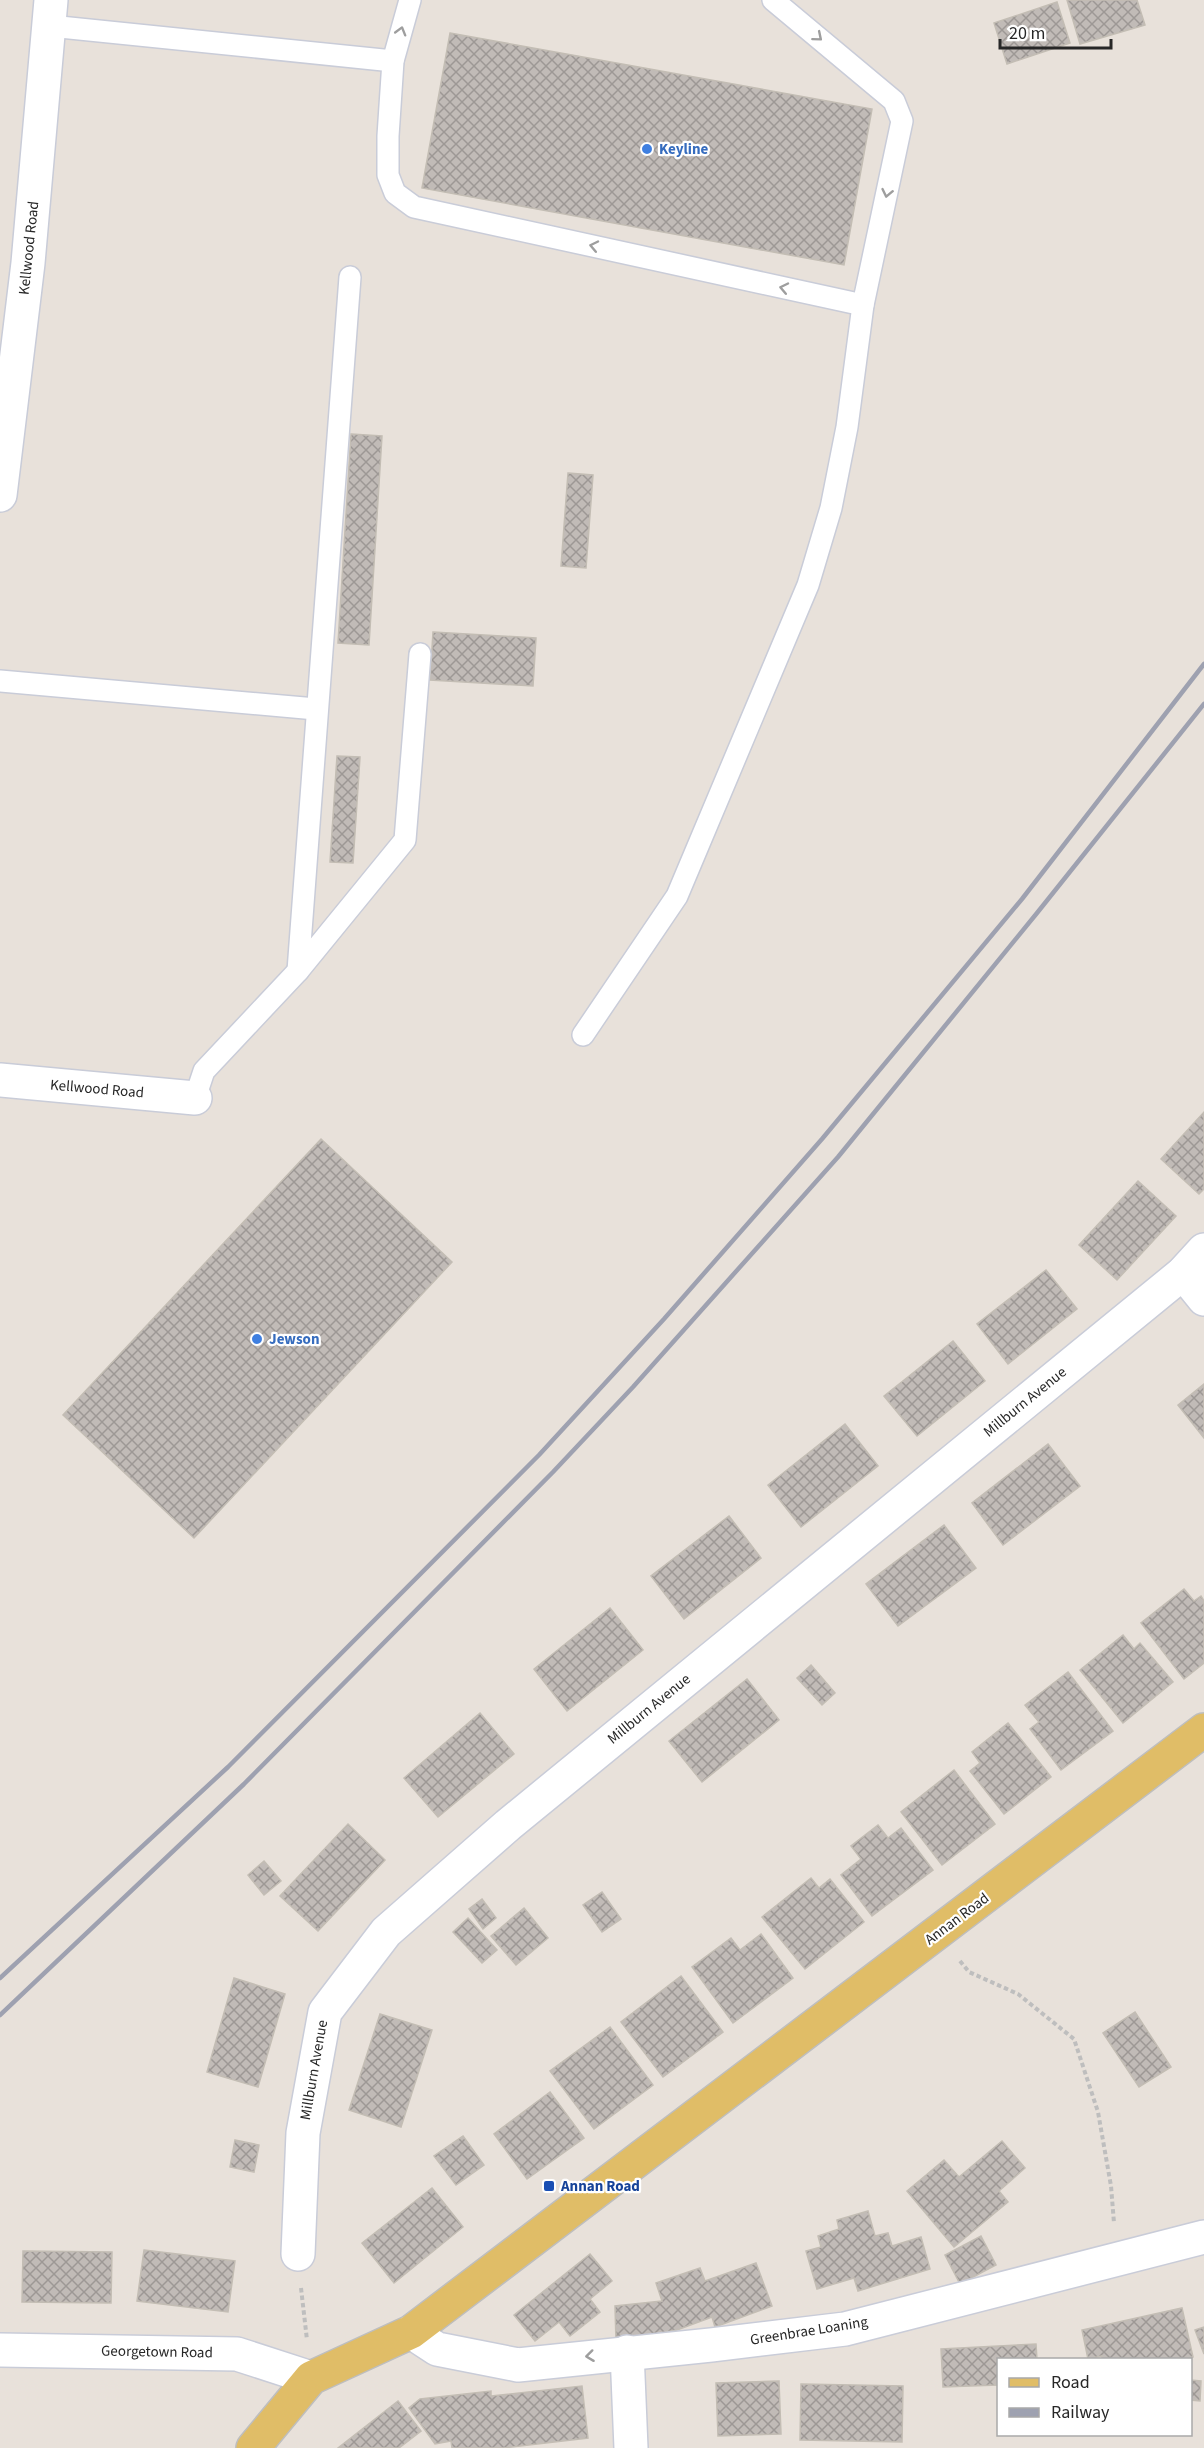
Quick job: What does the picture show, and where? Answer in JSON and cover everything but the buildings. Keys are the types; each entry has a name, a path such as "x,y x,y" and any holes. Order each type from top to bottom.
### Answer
{"main road":[{"name":"Annan Road","path":"253,2448 311,2378 411,2332 1204,1730"}],"street":[{"name":"Kellwood Road","path":"0,495 28,263 50,13"},
{"name":"Kellwood Road","path":"0,1080 195,1098"},
{"name":"Millburn Avenue","path":"298,2254 303,2133 325,2012 386,1932 508,1825 1193,1262 1204,1299"},
{"name":"Greenbrae Loaning","path":"411,2332 437,2349 518,2365 845,2329 1204,2237"},
{"name":"Georgetown Road","path":"0,2350 237,2354 311,2378"},
{"path":"627,2352 632,2448"}],"lane":[{"path":"410,0 393,61 388,175 395,193 414,207 863,305"},
{"path":"583,1035 677,896 808,585 831,508 847,427 863,305 902,121 894,101 773,0"},
{"path":"50,13 393,61"},
{"path":"298,971 350,277"},
{"path":"195,1098 204,1071 298,971 405,840 420,654"},
{"path":"0,681 316,709"}],"path":[{"path":"936,1935 969,1972 1018,1994 1074,2039 1098,2112 1111,2186 1117,2259"},
{"path":"298,2254 311,2378"}],"railway":[{"path":"0,1978 228,1767 539,1455 664,1319 822,1139 1022,899 1204,664"},
{"path":"0,2015 244,1784 553,1472 633,1387 838,1157 1204,704"}],"place":[{"name":"Keyline","path":"647,149"},
{"name":"Jewson","path":"257,1339"},
{"name":"Annan Road","path":"549,2186"}]}
